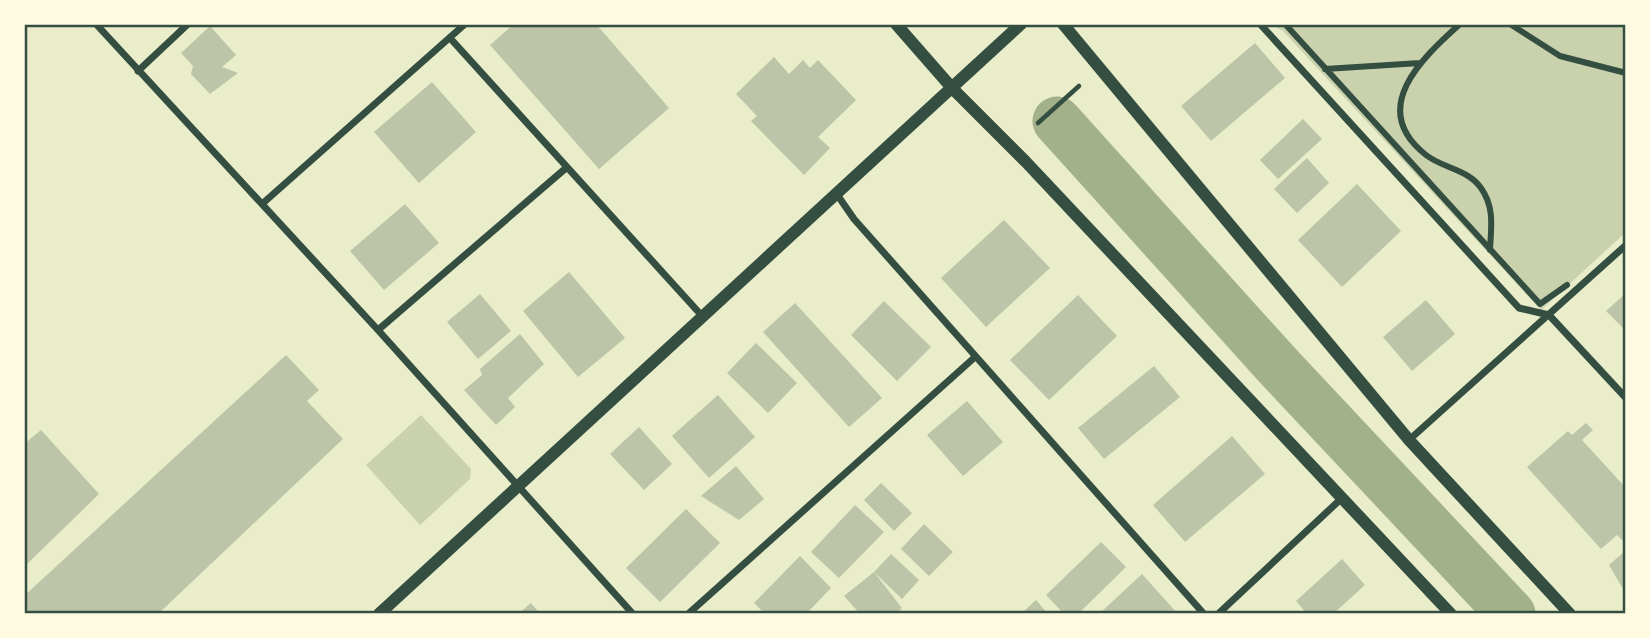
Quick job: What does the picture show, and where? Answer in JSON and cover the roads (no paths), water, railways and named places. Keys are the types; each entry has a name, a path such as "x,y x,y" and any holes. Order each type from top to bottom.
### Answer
{"street":[{"path":"96,24 378,330 633,614"},
{"path":"138,71 188,24"},
{"path":"262,204 465,24"},
{"path":"896,24 952,88 1344,496 1451,614"},
{"path":"379,614 516,486 704,318 835,192 1021,24"},
{"path":"1063,24 1409,440 1570,614"},
{"path":"1260,24 1519,308 1549,315 1626,398"},
{"path":"1285,24 1540,304 1567,285"},
{"path":"1460,24 1420,63 1405,85 1400,111 1405,133 1427,157 1453,167 1480,186 1492,210 1490,250"},
{"path":"1510,24 1560,56 1626,73"},
{"path":"450,38 704,318"},
{"path":"1325,69 1420,63"},
{"path":"378,330 566,168"},
{"path":"835,192 854,219 1204,614"},
{"path":"1409,440 1626,245"},
{"path":"688,614 975,357"},
{"path":"1218,614 1344,496"}],"waterway":[{"path":"1057,121 1279,367 1511,614"}]}
